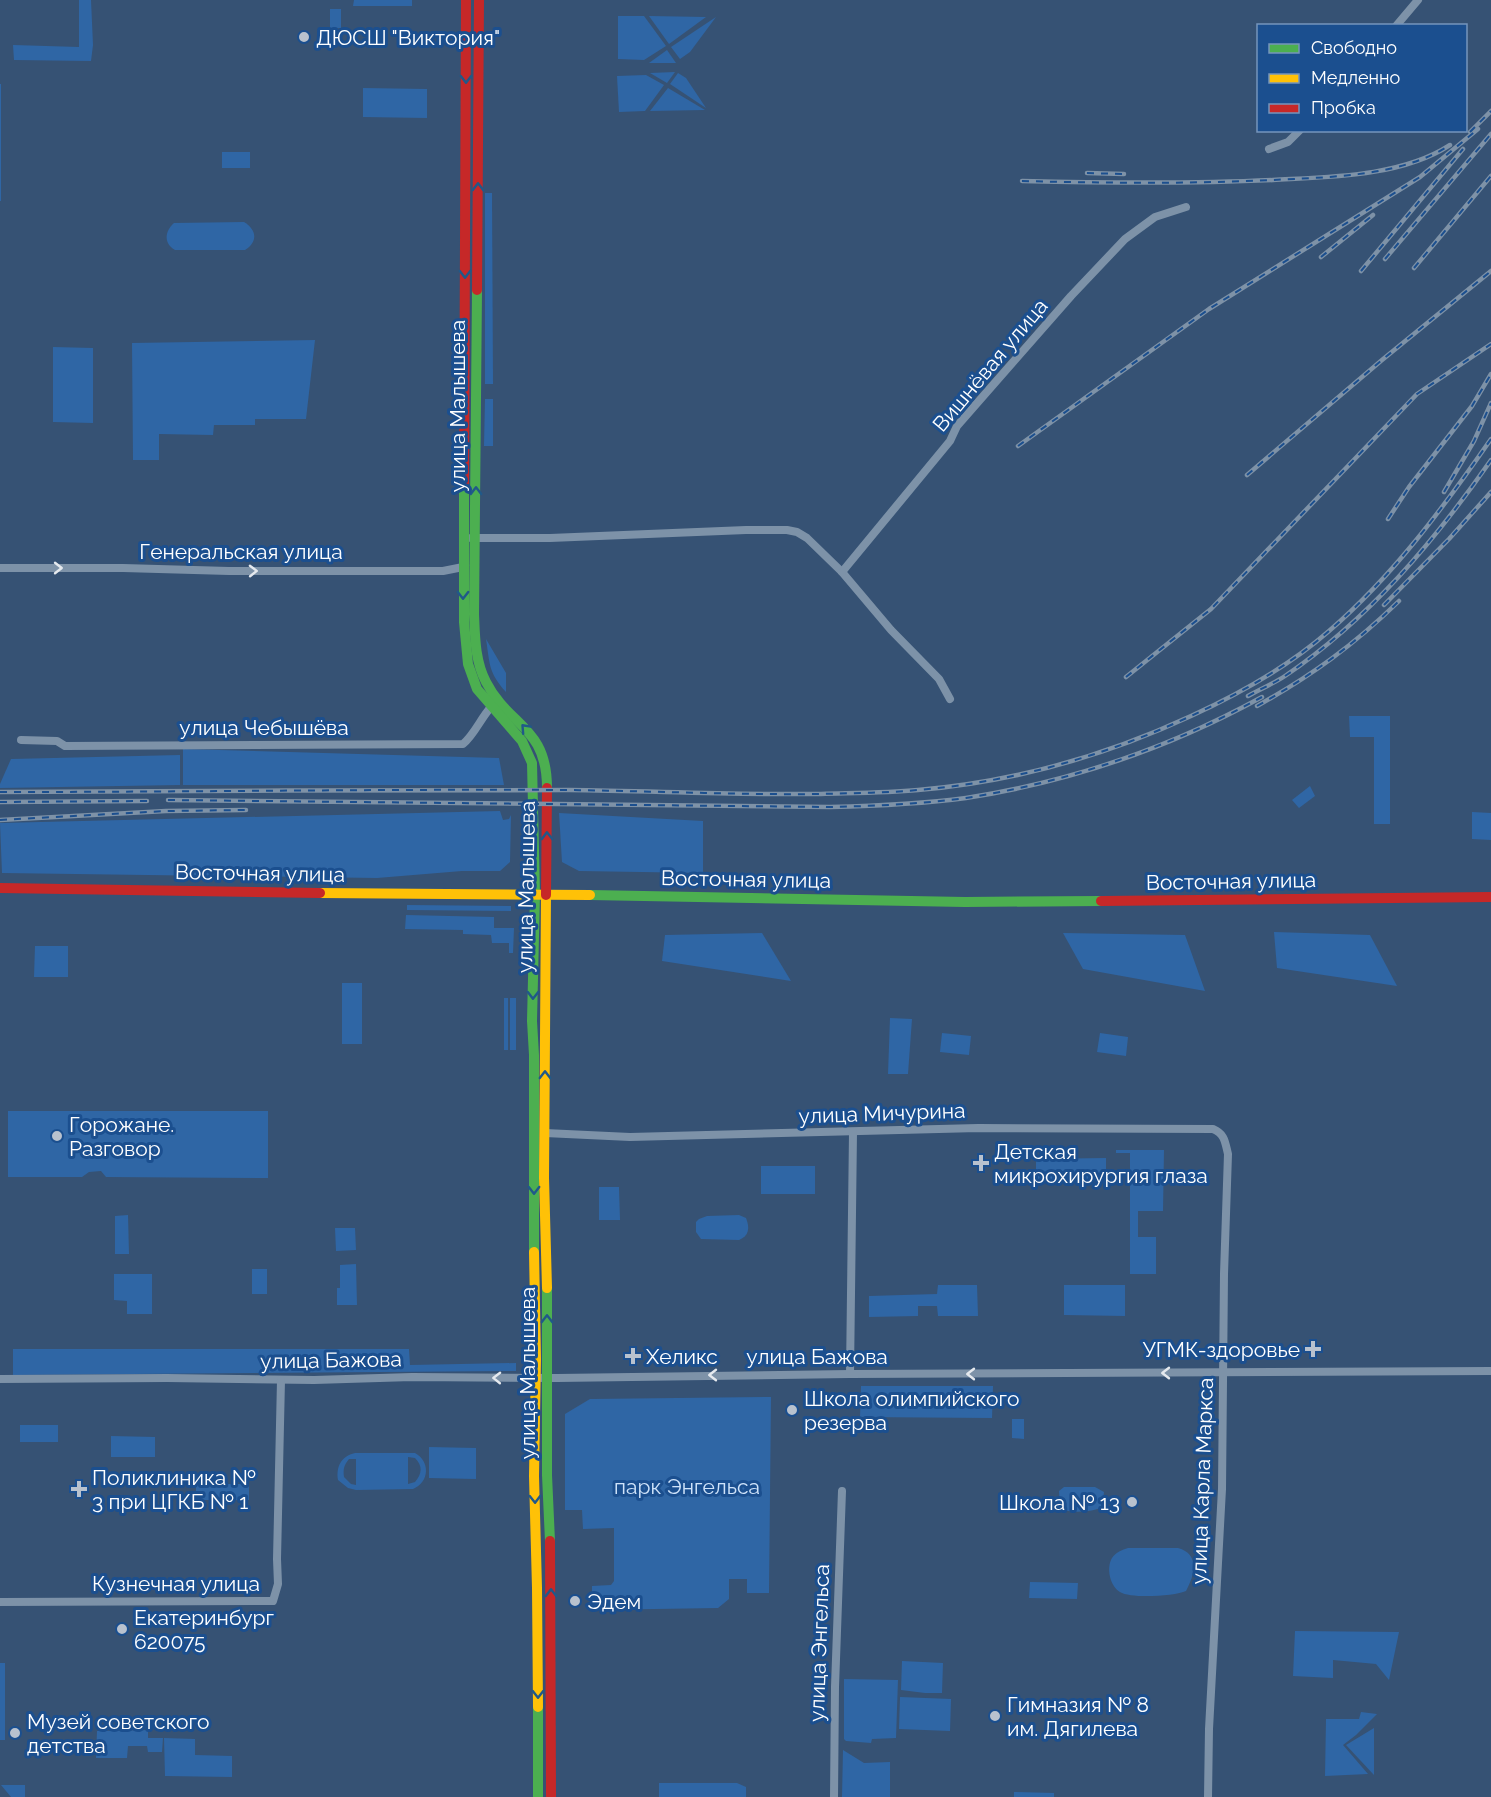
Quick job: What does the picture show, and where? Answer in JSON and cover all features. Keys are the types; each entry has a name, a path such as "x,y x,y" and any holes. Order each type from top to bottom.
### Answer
{"main road":[{"name":"улица Малышева","path":"466,0 464,622 468,664 477,689 490,707 522,741 532,763 541,895 545,1134 541,1378 534,1476 538,1797"},
{"name":"улица Малышева","path":"479,0 476,640 478,658 490,690 531,734 544,761 547,789 548,870 541,895 532,1021 541,1378 551,1579 551,1797"},
{"name":"Восточная улица","path":"0,888 1041,902 1491,897"}],"street":[{"path":"1398,24 1418,0"},
{"path":"1269,149 1288,142 1298,132"},
{"name":"Вишнёвая улица","path":"842,572 950,441 957,426 1071,296 1125,239 1155,217 1186,207"},
{"path":"464,538 550,538 743,530 797,532 807,538 842,572 891,630 939,680 950,699"},
{"path":"463,567 476,554"},
{"name":"Генеральская улица","path":"0,568 443,571 463,567"},
{"name":"улица Чебышёва","path":"21,740 57,741 64,746 463,744 469,740 490,707"},
{"name":"улица Мичурина","path":"545,1134 630,1137 1015,1128 1213,1129 1220,1132"},
{"path":"849,1374 853,1132"},
{"name":"улица Карла Маркса","path":"1208,1797 1209,1729 1222,1489 1224,1274 1228,1154 1224,1136 1220,1132"},
{"name":"улица Бажова","path":"0,1379 281,1380 412,1377 1491,1371"},
{"name":"Кузнечная улица","path":"0,1602 273,1601 278,1584 281,1380"},
{"name":"улица Энгельса","path":"834,1797 835,1687 842,1491"}],"green space":[{"path":"79,0 91,0 93,45 91,61 14,60 13,45 79,47"},
{"path":"354,0 412,0 412,6 353,6"},
{"path":"330,9 341,9 341,28 330,29"},
{"path":"618,16 644,16 666,46 644,60 618,59"},
{"path":"649,16 706,17 669,44"},
{"path":"716,17 690,52 680,59 671,47"},
{"path":"667,50 676,63 649,63"},
{"path":"675,72 667,83 650,73"},
{"path":"678,73 686,78 706,108 670,84"},
{"path":"646,75 664,85 645,111 619,112 617,76"},
{"path":"1,84 1,201 0,201"},
{"path":"363,88 427,89 427,118 363,117"},
{"path":"668,88 705,110 650,111"},
{"path":"222,152 250,152 250,168 222,168"},
{"path":"485,193 492,193 493,384 485,384"},
{"path":"244,222 254,236 254,240 245,250 175,250 167,240 167,233 174,223"},
{"path":"315,340 306,419 255,419 255,425 214,425 213,435 159,434 159,460 133,460 132,343"},
{"path":"53,347 93,348 93,423 53,422"},
{"path":"485,399 493,399 493,446 484,446"},
{"path":"486,639 506,673 506,692 493,673"},
{"path":"1349,716 1390,716 1390,824 1374,824 1374,737 1350,737"},
{"path":"183,749 499,758 504,785 183,785"},
{"path":"180,755 180,785 0,788 11,759"},
{"path":"1310,786 1315,796 1299,808 1292,800"},
{"path":"500,811 503,820 509,819 511,815 510,862 500,871 462,871 377,878 2,873 0,823"},
{"path":"1472,812 1491,813 1491,840 1472,839"},
{"path":"559,813 703,821 703,873 579,871 562,862"},
{"path":"407,905 511,906 511,911 407,910"},
{"path":"406,915 494,917 494,928 514,928 513,953 509,953 509,943 492,943 491,935 463,934 463,930 405,929"},
{"path":"1274,932 1370,935 1397,986 1277,968"},
{"path":"762,933 791,981 662,961 665,935"},
{"path":"1063,933 1185,935 1205,991 1083,969"},
{"path":"35,946 68,946 68,977 34,977"},
{"path":"342,983 362,983 362,1044 342,1044"},
{"path":"504,998 508,998 508,1050 504,1050"},
{"path":"510,998 516,998 516,1050 510,1050"},
{"path":"890,1018 912,1019 908,1074 888,1074"},
{"path":"942,1033 971,1036 969,1055 940,1052"},
{"path":"1100,1033 1128,1037 1126,1056 1097,1052"},
{"path":"8,1111 268,1111 268,1178 106,1177 101,1171 89,1172 82,1177 8,1177"},
{"path":"1116,1150 1164,1150 1163,1211 1138,1211 1138,1237 1156,1237 1156,1274 1130,1274 1130,1153 1116,1153"},
{"path":"1106,1158 1106,1181 1036,1180 1036,1159"},
{"path":"761,1166 815,1166 815,1194 761,1194"},
{"path":"599,1187 619,1187 620,1220 599,1220"},
{"path":"128,1215 129,1254 115,1254 115,1216"},
{"path":"739,1215 746,1218 748,1228 747,1234 739,1240 701,1239 696,1232 696,1222 699,1219 707,1216"},
{"path":"335,1228 355,1228 356,1250 336,1251"},
{"path":"356,1264 357,1305 337,1305 340,1265"},
{"path":"252,1269 267,1269 267,1294 252,1294"},
{"path":"114,1274 152,1274 152,1314 127,1314 127,1301 114,1300"},
{"path":"938,1285 977,1285 978,1316 938,1316 937,1306 918,1306 918,1316 869,1317 869,1296 937,1294"},
{"path":"1064,1285 1125,1285 1125,1316 1064,1315"},
{"path":"13,1349 409,1349 410,1365 516,1363 516,1371 13,1375"},
{"path":"861,1386 993,1386 992,1418 860,1417"},
{"name":"парк Энгельса","path":"771,1397 769,1593 747,1593 747,1579 729,1579 729,1599 718,1608 592,1610 592,1586 611,1585 614,1581 614,1528 583,1529 582,1510 565,1510 565,1414 590,1399"},
{"path":"1012,1419 1024,1419 1024,1439 1012,1438"},
{"path":"20,1425 58,1425 58,1442 20,1442"},
{"path":"111,1436 155,1437 155,1457 111,1457"},
{"path":"429,1447 476,1448 476,1479 429,1478"},
{"path":"415,1453 423,1461 425,1477 419,1486 413,1489 356,1490 348,1488 338,1480 338,1471 343,1459 350,1454","holes":["408,1457 415,1458 421,1470 415,1482 408,1484","349,1459 356,1459 356,1485 351,1484 344,1477 344,1467"]},
{"path":"196,1484 249,1484 249,1500 196,1500"},
{"path":"1064,1487 1095,1487 1104,1492 1102,1507 1081,1512 1060,1508 1059,1491"},
{"path":"1128,1548 1178,1548 1185,1551 1193,1560 1194,1566 1186,1591 1153,1596 1120,1592 1111,1581 1109,1567 1114,1556"},
{"path":"1030,1582 1078,1583 1077,1599 1029,1598"},
{"path":"1295,1631 1399,1632 1389,1680 1376,1664 1333,1660 1333,1678 1293,1676"},
{"path":"902,1661 943,1663 942,1693 901,1690"},
{"path":"0,1663 5,1663 5,1740 0,1740"},
{"path":"844,1679 898,1680 896,1738 872,1739 871,1743 844,1739"},
{"path":"900,1697 951,1699 950,1731 899,1729"},
{"path":"1361,1712 1377,1714 1343,1745 1368,1774 1325,1776 1326,1719 1359,1719"},
{"path":"1374,1728 1374,1775 1346,1745"},
{"path":"148,1730 148,1738 163,1738 162,1752 148,1752 147,1746 128,1746 127,1758 96,1758 97,1731"},
{"path":"164,1738 195,1739 195,1755 232,1756 232,1777 165,1776"},
{"path":"843,1750 864,1763 890,1762 890,1797 842,1797"},
{"path":"659,1783 737,1783 746,1787 746,1797 659,1797"},
{"path":"1,1785 25,1785 25,1797 11,1797"},
{"path":"1014,1792 1054,1793 1054,1797 1014,1797"}],"railway":[{"path":"1470,132 1491,111"},
{"path":"1018,446 1209,309 1420,177 1478,129"},
{"path":"1385,259 1491,134"},
{"path":"1022,181 1210,182 1340,176 1409,164 1431,156 1450,145"},
{"path":"1361,271 1463,149"},
{"path":"1087,173 1124,174"},
{"path":"1414,268 1491,176"},
{"path":"1321,257 1373,215"},
{"path":"1247,475 1491,271"},
{"path":"1126,677 1211,609 1417,394 1491,344"},
{"path":"1388,519 1409,487 1472,406 1491,374"},
{"path":"1444,492 1474,441 1491,403"},
{"path":"0,792 600,790 821,794 918,790 1023,774 1092,755 1191,716 1263,678 1314,644 1375,588 1396,564 1436,516 1491,439"},
{"path":"1248,696 1280,679 1316,654 1372,604 1398,578 1446,521 1491,460"},
{"path":"1384,605 1449,539 1491,492"},
{"path":"1257,706 1331,659 1399,601"},
{"path":"168,800 830,807 932,802 1005,791 1081,772 1156,747 1262,697"},
{"path":"0,802 147,801"},
{"path":"0,820 166,811 246,810"}],"traffic: fast":[{"path":"477,290 474,614 476,649 482,674 495,697 534,739 541,752 547,788"},
{"path":"464,483 464,622 468,664 477,689 522,741 532,763 535,894"},
{"path":"534,1252 532,1021 535,894"},
{"path":"590,895 965,902 1101,901"},
{"path":"547,1288 547,1475 550,1541"},
{"path":"538,1707 538,1797"}],"traffic: slow":[{"path":"320,893 590,895"},
{"path":"546,895 544,1178 547,1288"},
{"path":"534,1252 536,1359 534,1476 538,1707"}],"traffic: jam":[{"path":"464,483 466,0"},
{"path":"477,290 479,0"},
{"path":"546,895 547,788"},
{"path":"0,888 320,893"},
{"path":"1101,901 1491,897"},
{"path":"550,1541 551,1797"}],"place":[{"name":"ДЮСШ \"Виктория\"","path":"304,37"},
{"name":"Горожане. Разговор","path":"57,1136"},
{"name":"Детская микрохирургия глаза","path":"981,1163"},
{"name":"УГМК-здоровье","path":"1313,1349"},
{"name":"Хеликс","path":"633,1356"},
{"name":"Школа олимпийского резерва","path":"792,1410"},
{"name":"Поликлиника № 3 при ЦГКБ № 1","path":"79,1489"},
{"name":"Школа № 13","path":"1132,1502"},
{"name":"Эдем","path":"575,1601"},
{"name":"Екатеринбург 620075","path":"122,1629"},
{"name":"Гимназия № 8 им. Дягилева","path":"995,1716"},
{"name":"Музей советского детства","path":"15,1733"}]}
